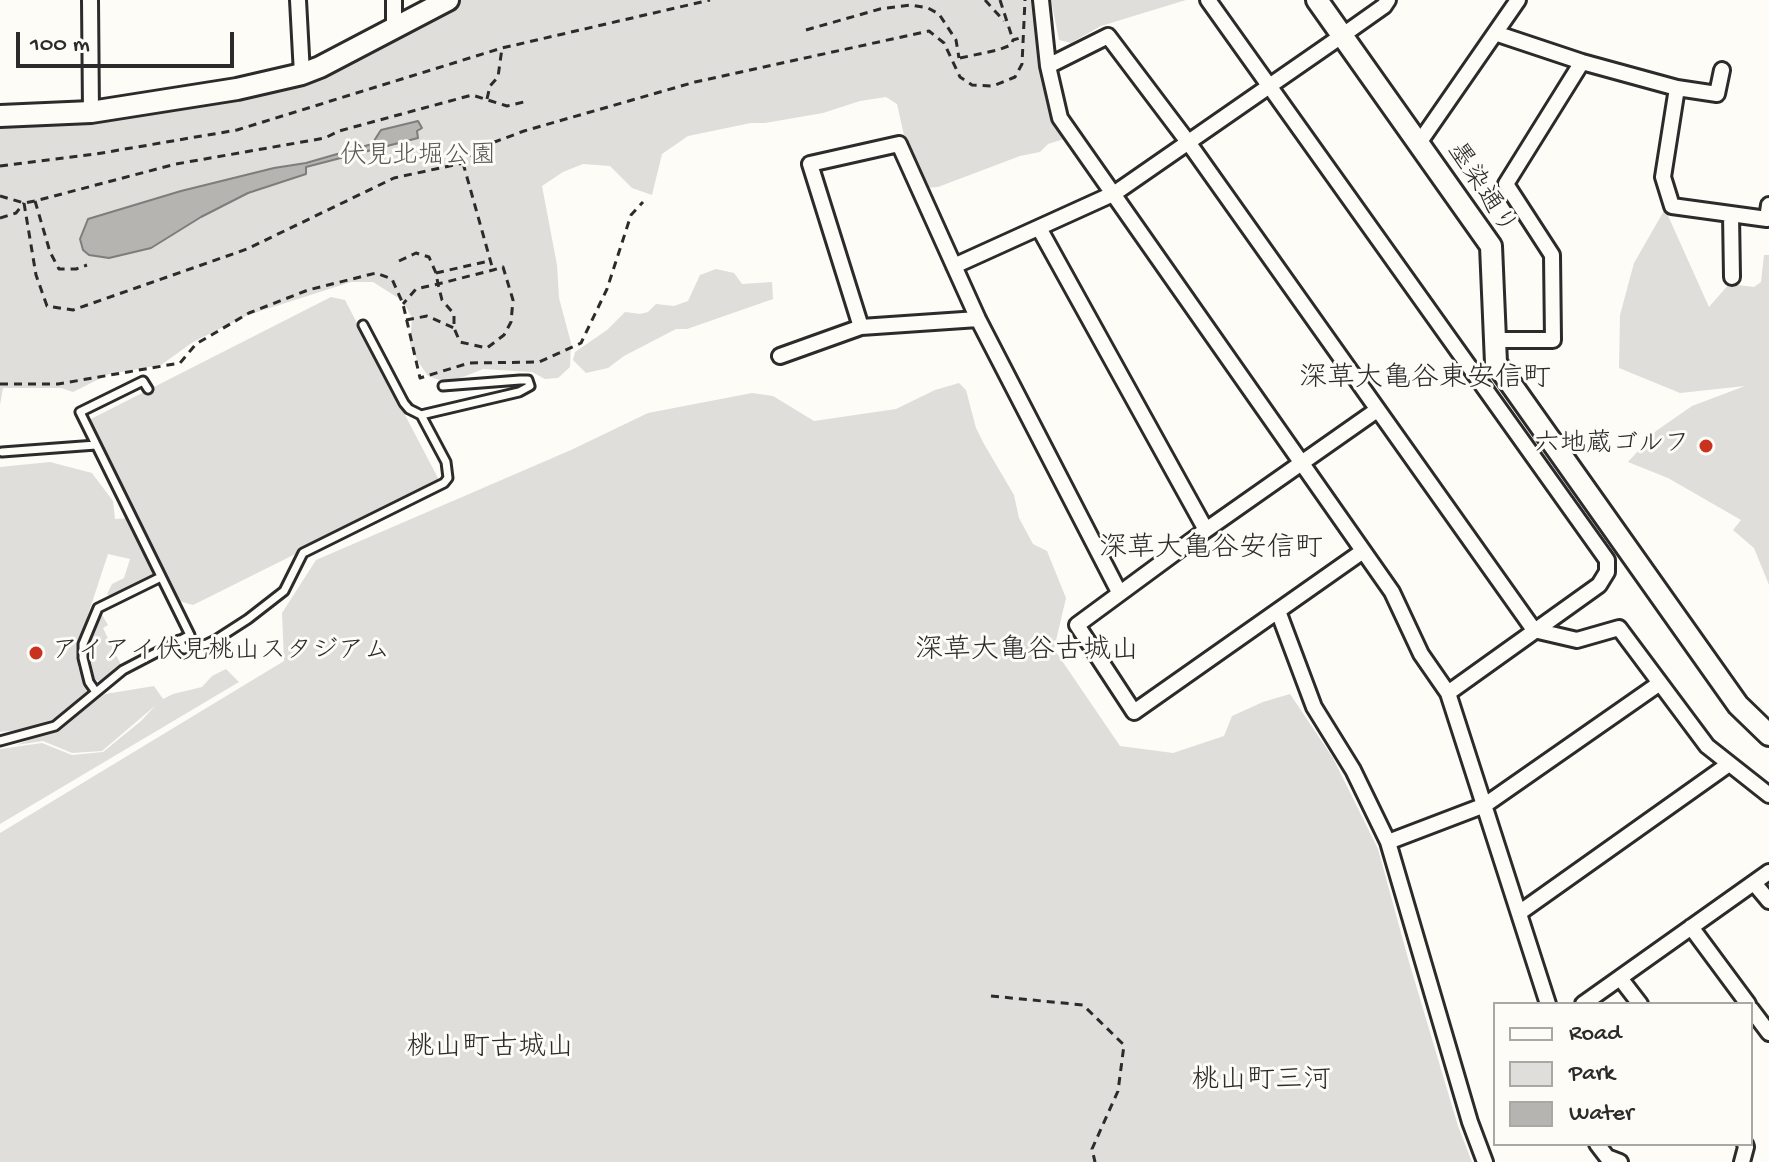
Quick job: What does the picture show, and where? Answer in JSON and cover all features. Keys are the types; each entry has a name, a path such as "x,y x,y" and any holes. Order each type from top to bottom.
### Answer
{"street":[{"path":"90,0 91,112"},
{"path":"298,0 302,74"},
{"path":"394,0 394,28"},
{"path":"0,116 91,112 237,89 302,74 448,0"},
{"path":"1041,0 1048,66 1060,118 1392,592 1421,654 1448,693 1547,1002"},
{"path":"1208,0 1607,560 1606,576 1599,585 1448,693"},
{"name":"墨染通り","path":"1317,0 1491,246 1494,340 1496,363 1502,373 1738,705 1769,735"},
{"path":"954,266 1115,193 1343,35 1388,0"},
{"path":"1419,143 1518,0"},
{"path":"1495,33 1582,62 1677,88 1717,94 1722,70"},
{"path":"1048,66 1108,36 1188,142 1534,630 1577,640 1619,628 1707,746 1769,795"},
{"path":"1494,340 1553,340 1552,255 1506,184 1582,62"},
{"path":"1677,88 1663,177 1672,206 1767,219 1769,205"},
{"path":"861,327 810,164 899,144 978,319 1119,592"},
{"path":"1731,214 1732,277"},
{"path":"1039,228 1206,530"},
{"path":"780,356 861,327 978,319"},
{"path":"1363,551 1134,712 1077,625 1301,461 1377,410"},
{"path":"1278,611 1314,707 1353,770 1388,842 1470,1122 1485,1162"},
{"path":"1388,842 1485,805 1660,683"},
{"path":"1519,913 1729,764"},
{"path":"1586,1002 1769,872"},
{"path":"1754,883 1769,901"},
{"path":"1691,927 1746,1002"},
{"path":"1620,978 1638,1002"},
{"path":"1753,1011 1769,1033"},
{"path":"1599,1146 1607,1157 1620,1162"}],"lane":[{"path":"179,640 184,649 217,639 284,591 303,553 444,483 449,470 446,462 421,415 404,403 363,325"},
{"path":"421,415 519,392 530,386 528,380 443,386"},
{"path":"0,741 55,726 123,670 190,635 80,412 143,381 148,389"},
{"path":"2,452 96,445"},
{"path":"38,449 39,462"},
{"path":"96,692 89,682 83,644 98,608 161,577"}],"path":[{"path":"0,166 96,154 237,130 502,48 710,0"},
{"path":"985,0 1007,24"},
{"path":"1000,0 1013,40"},
{"path":"24,203 36,275 47,306 73,310 247,249 394,178 463,163 476,149 524,131 695,82 929,31 944,43 960,77 972,85 993,86 1015,77 1022,64 1025,0"},
{"path":"806,30 880,9 911,5 928,8 939,14 956,40 959,58"},
{"path":"953,58 998,50 1025,36"},
{"path":"487,99 490,86 498,77 502,48"},
{"path":"0,196 24,203 35,201 176,164 325,138 339,131 472,95 507,106 528,101"},
{"path":"463,163 493,270"},
{"path":"35,201 50,252 59,269 76,269 87,265"},
{"path":"0,384 58,384 180,363 196,344 249,313 308,290 376,273 392,279 403,304 420,378 469,363 539,362 581,343 607,289 631,215 643,202"},
{"path":"0,218 16,213 24,203"},
{"path":"399,261 416,253 429,257 436,273 438,284 442,300 454,314 454,328 460,342 487,348 504,335 511,322 513,300 503,267 438,284 416,289 403,304"},
{"path":"436,273 489,261"},
{"path":"406,320 427,316 454,328"},
{"path":"991,996 1083,1005 1124,1045 1118,1091 1092,1149 1095,1162"}],"green space":[{"name":"伏見北堀公園","path":"462,0 1038,0 1053,115 1064,139 1048,144 1040,152 1020,156 938,187 924,188 905,140 897,104 886,97 860,101 823,113 688,136 662,154 652,195 632,188 610,166 583,164 563,172 542,186 557,265 559,298 571,343 570,367 558,378 545,379 532,372 483,369 448,383 428,376 410,344 412,318 403,301 373,282 351,282 248,315 193,342 161,365 109,374 73,392 61,388 3,388 0,405 0,119 184,102 401,32"},
{"path":"1051,0 1186,0 1101,26 1071,43 1059,40"},
{"path":"1665,209 1709,307 1729,284 1754,287 1761,282 1764,255 1769,255 1769,585 1754,548 1733,530 1741,520 1668,478 1628,462 1656,431 1692,406 1745,386 1680,393 1619,368 1620,315 1634,263"},
{"path":"716,269 734,273 742,284 772,282 773,299 687,329 676,329 624,356 608,368 586,373 573,360 575,352 607,330 625,312 640,314 648,312 656,304 674,306 688,301 700,275"},
{"path":"331,297 345,300 440,482 193,605 179,601 89,420"},
{"path":"959,383 966,390 976,428 1014,495 1019,518 1033,544 1047,551 1066,598 1054,649 1120,746 1173,753 1224,736 1232,716 1290,694 1333,758 1378,849 1458,1126 1472,1162 0,1162 0,833 284,661 282,613 316,560 571,450 648,413 752,393 773,396 814,421 896,409 935,390"},
{"name":"アイアイ伏見桃山スタジアム","path":"50,462 92,473 113,501 115,519 131,518 154,570 153,574 110,596 107,594 112,584 124,578 130,559 108,554 79,642 78,667 87,696 54,719 19,730 0,732 0,467"},
{"path":"101,613 108,625 103,628 121,665 98,681 94,679 88,658"},
{"path":"226,669 239,682 0,824 0,749 42,743 72,755 103,752 156,705 102,751 72,753 43,741 16,745 60,728 105,694 154,686 163,699 202,687 212,676"}],"water":[{"path":"418,121 422,128 417,131 418,138 306,167 306,174 248,193 151,248 109,258 89,255 83,250 80,239 88,219 181,191 306,163 372,144 381,130"}],"place":[{"name":"六地蔵ゴルフ","path":"1706,446"},
{"name":"アイアイ伏見桃山スタジアム","path":"36,653"}],"district":[{"name":"深草大亀谷東安信町","path":"1425,381"},
{"name":"深草大亀谷安信町","path":"1211,551"},
{"name":"深草大亀谷古城山","path":"1027,653"},
{"name":"桃山町古城山","path":"490,1050"},
{"name":"桃山町三河","path":"1261,1083"}]}
